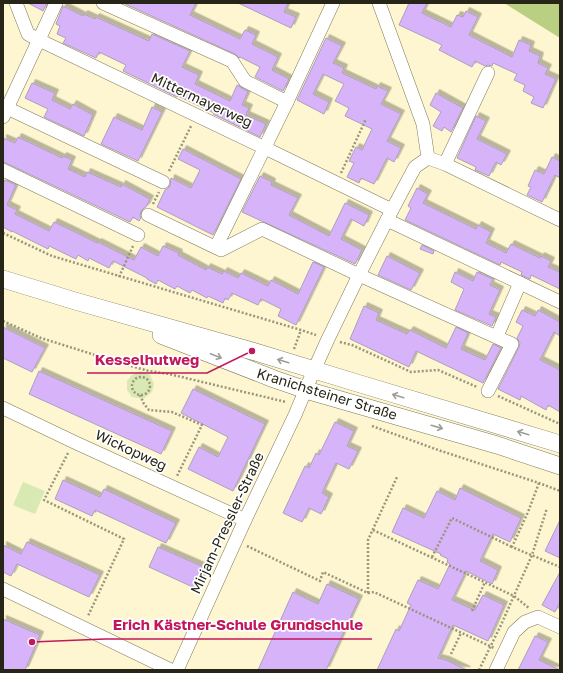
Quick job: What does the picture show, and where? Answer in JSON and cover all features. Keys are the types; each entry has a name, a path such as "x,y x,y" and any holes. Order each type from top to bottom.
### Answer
{"main road":[{"name":"Kranichsteiner Straße","path":"3,279 252,351 560,444"},
{"name":"Kranichsteiner Straße","path":"75,300 260,374 303,398 497,445 560,466"}],"street":[{"name":"Mittermayerweg","path":"16,3 28,34 336,182 389,215 520,283 560,302"},
{"path":"56,3 5,112 163,182"},
{"path":"103,3 232,61 245,81 287,102"},
{"path":"379,3 423,124 428,158 445,164 560,220"},
{"path":"216,247 287,102 330,4"},
{"path":"445,164 488,73"},
{"name":"Mirjam-Pressler-Straße","path":"177,670 245,520 303,398 328,339 359,275 415,166 428,158"},
{"path":"3,170 138,235"},
{"path":"148,215 221,250 262,230 512,344 488,391"},
{"path":"496,336 520,283"},
{"name":"Wickopweg","path":"3,408 245,520"},
{"path":"3,589 172,670"},
{"path":"496,670 514,632 525,622 538,617 560,627"}],"path":[{"path":"148,215 196,115"},
{"path":"336,182 366,119"},
{"path":"3,233 52,256 352,345 411,372 438,370 560,424"},
{"path":"119,277 138,235"},
{"path":"3,321 41,338 148,371 303,398"},
{"path":"292,354 301,330"},
{"path":"146,377 148,371"},
{"path":"140,395 146,393 150,388 150,382 146,377 139,376 133,380 131,386 134,392 140,395 144,404 149,410 172,412 202,425 172,487"},
{"path":"369,425 560,491"},
{"path":"74,442 44,500 124,539 83,627"},
{"path":"368,593 368,540 397,477"},
{"path":"512,547 539,483"},
{"path":"479,670 532,555 547,508"},
{"path":"432,557 452,518 512,547 560,567"},
{"path":"373,530 514,596 538,617"},
{"path":"236,541 320,580 323,572 368,593 374,592 504,653"},
{"path":"472,611 485,582"},
{"path":"451,654 461,633"}],"green space":[{"path":"504,3 560,3 560,38"},
{"path":"140,371 150,375 154,384 152,392 143,399 132,397 127,390 127,381 132,375"},
{"path":"23,482 45,491 35,514 13,505"}],"building":[{"path":"28,3 47,3 43,11"},
{"path":"123,3 196,3 190,15 240,39 245,30 256,35 252,44 278,57 272,70 289,79 283,91 255,77 260,67"},
{"path":"238,3 288,3 284,12 296,17 291,28"},
{"path":"409,3 427,3 422,13 451,27 457,15 463,17 466,11 478,17 469,35 512,57 519,40 531,45 529,51 540,56 538,63 548,68 545,74 556,79 543,108 531,103 534,97 523,91 525,85 514,80 517,74 493,63 492,66 485,66 475,61 472,67 439,50 442,45 399,25"},
{"path":"63,6 83,16 84,14 95,19 96,17 149,41 152,34 190,51 182,67 199,75 195,84 230,101 237,85 248,92 242,105 249,108 246,115 266,124 260,137 213,114 214,113 123,71 126,65 99,52 96,58 63,43 66,38 57,34 60,26 56,24"},
{"path":"326,38 342,46 333,63 344,68 342,73 376,89 377,86 388,91 381,104 401,114 387,141 401,148 394,162 387,158 374,184 361,178 359,183 347,177 354,163 349,161 356,147 362,150 372,129 345,116 349,108 335,101 344,84 323,74 313,94 329,102 324,114 297,100"},
{"path":"32,83 55,93 52,100 70,109 73,104 93,115 84,136 44,117 48,109 25,98"},
{"path":"436,93 463,108 451,132 444,127 442,131 433,126 441,112 430,105"},
{"path":"152,107 162,112 138,161 101,144 114,117 142,130"},
{"path":"476,116 486,121 477,139 507,154 501,165 496,162 489,176 475,170 476,167 457,158"},
{"path":"18,137 62,158 63,156 72,160 68,169 85,177 87,172 121,187 122,184 150,199 146,207 141,211 141,218 139,221 133,217 130,222 3,162 3,138 15,143"},
{"path":"183,149 241,179 213,235 157,207 165,190 170,186 171,178 191,188 200,170 178,159"},
{"path":"552,157 560,161 560,178 555,175 542,202 527,195 531,187 528,186 535,170 544,174"},
{"path":"260,176 272,182 271,185 298,198 289,215 329,236 345,203 369,215 364,226 351,219 341,239 362,250 355,264 242,212"},
{"path":"5,180 16,185 7,205 17,210 15,214 49,231 54,222 134,260 141,247 158,256 163,246 179,253 178,255 206,270 207,267 222,274 224,271 238,278 241,273 268,286 271,280 298,294 313,262 324,267 296,325 278,316 281,309 261,299 258,305 232,293 228,300 225,298 223,303 208,296 207,298 192,290 190,293 177,286 175,289 158,280 156,284 113,261 109,268 89,258 88,261 78,255 76,259 49,246 48,249 12,232 3,227 3,184"},
{"path":"417,188 428,194 423,203 476,229 478,225 491,232 486,243 506,253 511,244 540,258 541,256 551,261 548,267 560,272 560,289 531,275 530,279 521,275 522,272 501,262 500,265 405,220 411,208 408,206"},
{"path":"422,245 434,251 433,254 420,249"},
{"path":"387,256 420,273 411,290 378,275"},
{"path":"455,272 473,281 477,272 493,279 490,285 500,290 489,314 496,317 492,326 455,310 464,289 451,282"},
{"path":"364,306 379,313 376,320 407,334 410,330 446,348 456,327 468,333 461,349 485,360 493,344 501,348 483,383 416,351 409,367 350,339"},
{"path":"522,310 535,316 538,310 560,322 560,336 554,332 540,360 560,370 560,412 548,405 546,410 521,396 520,400 498,389 519,347 520,343 517,338 523,326 516,322"},
{"path":"3,327 45,348 32,372 3,358"},
{"path":"39,371 172,431 161,454 29,394"},
{"path":"193,389 265,424 233,491 188,469 199,447 218,457 228,437 181,413"},
{"path":"335,422 354,431 347,446 358,451 349,469 336,463 322,493 329,497 321,514 309,508 302,522 283,513 305,466 309,468 316,453 319,455"},
{"path":"63,480 100,497 104,489 176,523 166,543 95,510 92,516 55,499"},
{"path":"460,488 521,518 510,542 493,534 480,561 498,570 492,584 466,571 452,600 475,610 483,595 504,605 488,641 453,625 438,658 446,660 467,670 377,670 396,629 399,631 411,605 407,603 418,580 438,589 450,564 447,562 448,559 440,555 441,554 392,532 403,508 424,518 437,491 455,500"},
{"path":"560,520 560,558 545,551"},
{"path":"27,542 100,575 89,597 17,564 11,576 3,572 3,545 21,554"},
{"path":"158,547 206,568 197,589 149,567"},
{"path":"560,572 560,602 555,612 542,605"},
{"path":"327,584 359,599 326,670 258,670 293,592 318,604"},
{"path":"3,619 40,635 25,670 3,670"},
{"path":"535,636 548,642 539,660 560,670 518,670"}],"place":[{"name":"Kesselhutweg","path":"252,351"},
{"name":"Erich Kästner-Schule Grundschule","path":"32,642"}]}
